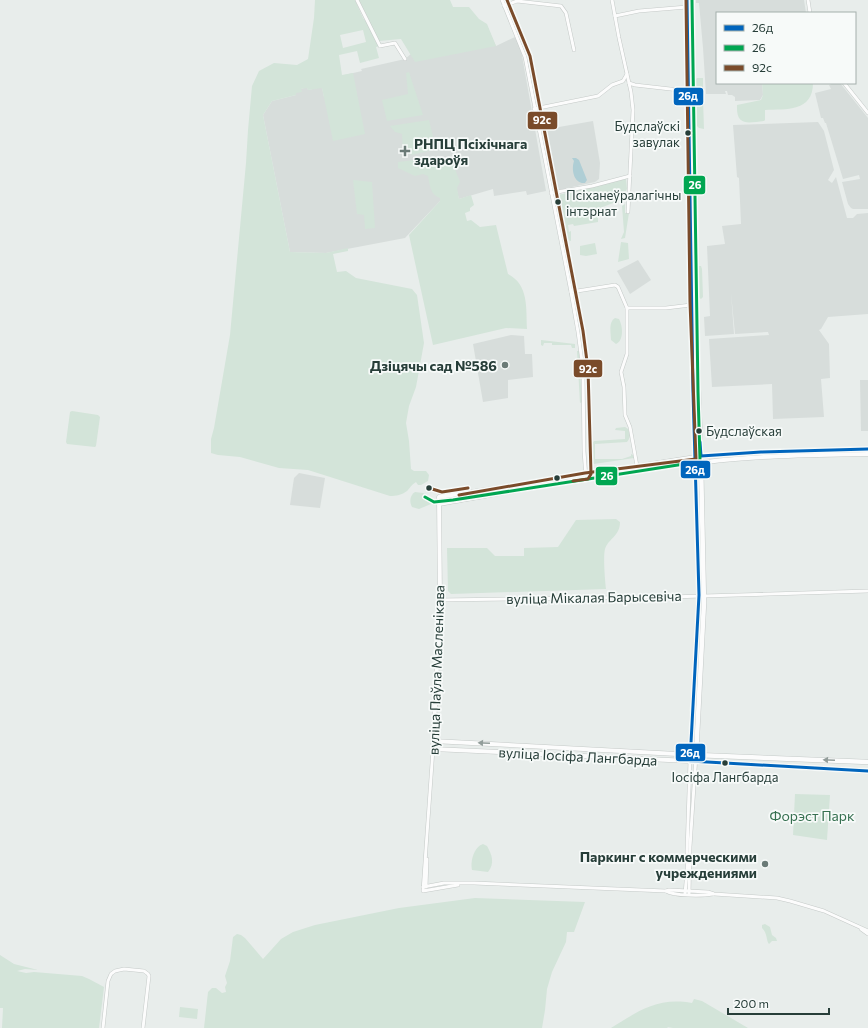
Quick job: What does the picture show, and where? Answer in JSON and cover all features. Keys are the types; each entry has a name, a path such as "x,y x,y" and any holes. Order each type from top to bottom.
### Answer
{"main road":[{"path":"686,0 693,408 698,456"},
{"path":"691,0 695,302 702,595 692,762"},
{"name":"вуліца Іосіфа Лангбарда","path":"693,754 868,762"},
{"name":"вуліца Іосіфа Лангбарда","path":"692,762 868,771"}],"street":[{"path":"357,0 380,46 395,43 405,59"},
{"path":"502,0 525,57 571,292 583,369 586,476"},
{"path":"612,0 631,92 633,110 628,212"},
{"path":"808,0 810,12"},
{"path":"504,6 517,1 561,6 566,13 574,50"},
{"path":"615,16 639,11 687,7"},
{"path":"623,81 627,74"},
{"path":"534,109 598,96 612,85 623,81 635,85 688,91"},
{"path":"845,84 868,113"},
{"path":"631,92 632,87 635,85"},
{"path":"551,193 592,186 630,176"},
{"path":"571,292 615,285 618,287 627,308 627,354 621,372 624,387 625,415 630,427 637,466"},
{"path":"627,308 666,308 691,305"},
{"path":"439,504 637,466 698,456 754,452 868,449"},
{"path":"586,476 762,457 868,454"},
{"name":"вуліца Паўла Масленікава","path":"463,884 424,891 440,600 439,497 586,476"},
{"name":"вуліца Мікалая Барысевіча","path":"440,600 868,591"},
{"name":"вуліца Іосіфа Лангбарда","path":"433,741 693,754"},
{"name":"вуліца Іосіфа Лангбарда","path":"433,749 692,762"},
{"path":"687,893 687,852 692,762"},
{"path":"425,887 444,883 500,884 777,898 824,911 868,930"},
{"path":"858,926 868,934"},
{"path":"103,1028 108,981 111,974 115,971 124,969 144,971 149,976 143,1028"}],"shaded area":[{"path":"696,0 804,0 806,12 716,12 716,84 762,84 763,95 760,100 735,101 735,97 728,95 727,91 725,91 726,94 706,94 699,3 696,3"},
{"name":"РНПЦ Псіхічнага здароўя","path":"464,9 488,28 496,46 515,37 521,50 546,191 527,195 526,191 494,196 493,189 459,199 456,188 440,201 405,238 326,253 290,252 263,115 272,101 296,95 295,93 307,87 308,90 322,87 324,97 331,78 362,71 361,69 405,59"},
{"path":"841,84 868,118 868,209 853,209 848,204 842,182 860,179 859,175 843,179 826,123 823,118 821,118 815,93 831,89 829,85"},
{"path":"593,121 600,163 599,179 595,182 554,191 542,130"},
{"path":"818,122 824,131 834,170 828,180 832,183 836,177 847,218 853,218 857,214 868,213 868,314 828,317 819,330 829,344 830,378 821,379 824,417 773,419 772,384 712,387 709,339 769,335 768,332 735,334 731,293 734,334 705,336 704,317 710,316 707,246 725,244 722,226 741,224 739,178 737,177 733,125"},
{"path":"638,260 651,280 630,294 617,271"},
{"name":"Дзіцячы сад №586","path":"511,335 524,336 525,354 532,354 533,377 508,380 508,398 483,402 473,344"},
{"path":"860,380 868,380 868,431 861,431"},
{"path":"299,473 325,478 320,508 290,505 294,478"}],"green space":[{"path":"315,0 355,0 363,18 371,28 380,46 376,47 379,58 360,63 357,51 339,55 342,75 353,73 365,134 333,141 322,88 308,90 307,88 301,89 302,92 296,93 296,95 272,101 263,115 290,252 326,253 348,248 348,251 333,254 337,272 346,271 356,278 412,289 417,295 424,343 416,387 409,406 406,423 411,469 414,471 426,471 429,475 428,481 421,485 418,485 416,482 407,491 397,495 390,496 308,470 279,468 240,457 211,453 211,439 230,335 252,86 259,71 274,63 297,65 308,59","holes":["363,30 366,42 343,48 340,35"]},
{"path":"359,0 450,0 453,7 469,7 479,19 487,24 496,46 415,62 401,39 379,41"},
{"path":"409,72 423,115 387,121 382,100 408,94 406,73"},
{"path":"697,78 703,78 703,95 696,96 695,80"},
{"path":"762,84 813,84 812,92 808,99 797,107 789,109 765,110 764,121 744,122 738,117 737,105 761,100 763,95"},
{"path":"698,99 703,99 704,129 697,126 696,101"},
{"path":"429,120 436,149 412,155 403,150 402,134 395,132 390,126"},
{"path":"432,158 436,161 453,164 460,182 457,188 459,199 471,195 474,205 470,208 470,211 465,213 467,221 471,220 480,227 496,225 508,274 520,284 523,291 526,305 527,329 506,328 433,345 409,235 440,201 440,198 432,192 428,176 423,174 415,176 398,168 398,162"},
{"path":"626,179 627,189 621,200 600,208 598,211 598,222 574,226 573,224 568,225 569,232 571,231 571,241 568,240 558,195"},
{"path":"353,180 372,182 375,228 365,229 364,215 357,214"},
{"path":"625,204 625,213 629,213 625,238 621,239 624,232 622,206"},
{"path":"621,242 628,243 629,259 618,262"},
{"path":"595,243 597,254 586,256 580,255 580,246"},
{"path":"698,266 701,266 702,269 703,297 701,299 698,297"},
{"path":"615,318 619,319 622,329 622,337 616,344 611,340 610,331 611,322"},
{"path":"541,340 575,344 575,348 572,348 571,345 552,345 552,343 544,343 543,346 541,345"},
{"path":"577,351 579,351 582,402 580,403"},
{"path":"72,411 98,415 100,417 95,447 67,444 70,412"},
{"path":"625,427 628,429 630,434 627,442 595,444 595,459 622,459 631,456 631,454 634,458 594,464 592,444 594,441 625,439 625,431 615,430 616,428"},
{"path":"415,492 423,493 431,498 431,504 419,509 412,507 410,499"},
{"path":"616,519 620,522 620,527 607,545 604,553 606,589 451,594 448,591 447,548 487,548 495,556 524,556 524,548 558,547 576,520"},
{"name":"Форэст Парк","path":"795,794 830,795 827,840 793,835"},
{"path":"483,844 487,846 492,859 492,865 488,872 472,870 473,855 477,848"},
{"path":"475,898 585,902 574,932 567,932 566,942 552,972 547,989 542,1028 204,1028 208,992 212,988 216,988 222,993 226,992 225,987 227,983 225,976 230,961 233,937 237,934 245,938 263,959 281,939 293,932 315,925 399,908"},
{"path":"765,924 770,927 772,935 777,941 772,941 769,944 762,928 762,925"},
{"path":"0,955 14,964 38,970 25,969 17,971 26,973 34,972 82,976 104,987 99,1028 2,1028 3,1008 0,1008"},
{"path":"694,999 702,1001 748,1028 611,1028 649,1007 669,1002 692,1003"},
{"path":"180,1007 198,1009 197,1019 179,1017"}],"water":[{"path":"572,158 579,160 587,180 585,183 581,183 574,176 574,161"}],"transit line":[{"name":"92с","path":"507,0 530,56 583,331 588,369 591,474 588,479 573,481"},
{"name":"92с","path":"459,495 585,473 696,459 690,302 686,0"},
{"name":"26д","path":"687,0 693,392 699,595 690,761 868,771"},
{"name":"26","path":"425,497 434,502 453,500 697,462 700,460 692,0"},
{"name":"26д","path":"700,442 701,456 761,452 868,449"},
{"name":"92с","path":"429,488 442,492 468,488"}],"place":[{"name":"Будслаўскі завулак","path":"688,133"},
{"name":"РНПЦ Псіхічнага здароўя","path":"405,151"},
{"name":"Псіханеўралагічны інтэрнат","path":"558,202"},
{"name":"Дзіцячы сад №586","path":"505,365"},
{"name":"Будслаўская","path":"699,431"},
{"name":"Іосіфа Лангбарда","path":"725,763"},
{"name":"Паркинг с коммерческими учреждениями","path":"765,864"}]}
